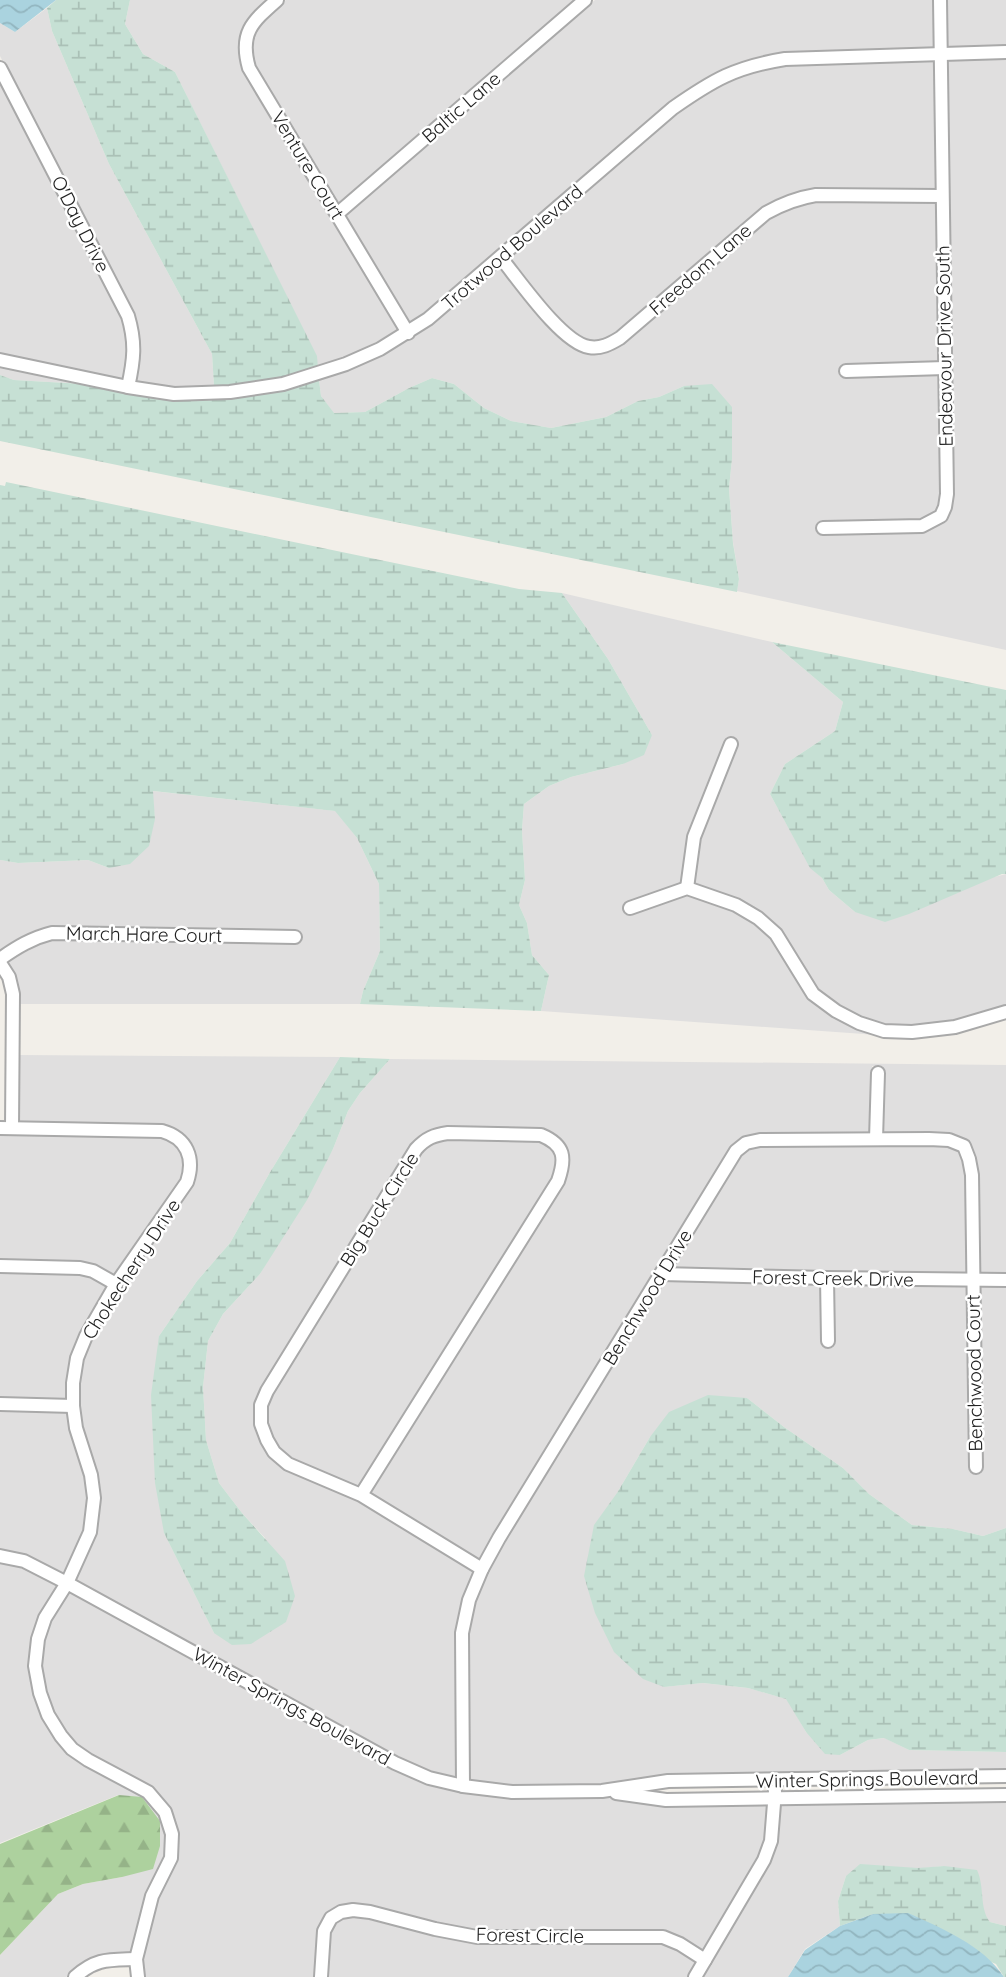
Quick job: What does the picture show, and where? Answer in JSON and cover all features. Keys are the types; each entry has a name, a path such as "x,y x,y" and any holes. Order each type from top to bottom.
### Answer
{"street":[{"name":"Venture Court","path":"277,0 255,19 245,36 245,54 250,68 408,333"},
{"name":"Baltic Lane","path":"337,214 586,0"},
{"name":"Endeavour Drive South","path":"823,527 922,526 941,516 945,507 947,494 940,0"},
{"name":"Trotwood Boulevard","path":"0,360 174,394 230,392 283,384 346,364 408,333 501,258 673,108 706,85 735,71 785,59 1006,52"},
{"name":"O'Day Drive","path":"0,68 128,316 134,334 134,356 128,387"},
{"name":"Freedom Lane","path":"501,258 563,333 590,348 606,346 620,338 766,213 783,203 816,195 942,196"},
{"path":"846,371 945,368"},
{"path":"687,888 694,837 731,744"},
{"path":"631,908 687,888 736,905 758,918 776,934 813,994 836,1011 859,1023 884,1031 912,1032 955,1027 1006,1012"},
{"name":"March Hare Court","path":"0,961 23,943 52,933 295,937"},
{"path":"0,961 9,977 13,994 6,1128"},
{"path":"876,1139 878,1073"},
{"name":"Chokecherry Drive","path":"6,1128 162,1130 181,1140 190,1162 187,1182 116,1284 86,1336 77,1358 73,1406 76,1428 91,1475 94,1498 90,1532 66,1583 45,1618 38,1639 35,1666 48,1716 61,1737 88,1760 148,1792 165,1812 172,1834 171,1858 152,1896 136,1959 138,1977"},
{"name":"Big Buck Circle","path":"362,1496 558,1181 563,1157 560,1147 550,1139 541,1135 448,1133 423,1141 267,1391 261,1405 261,1424 267,1440 274,1452 288,1465 362,1496 482,1569"},
{"name":"Benchwood Drive","path":"463,1786 462,1633 469,1600 482,1569 736,1151 746,1143 760,1140 949,1140 964,1146 970,1159 972,1175 973,1280"},
{"path":"0,1266 80,1268 93,1271 116,1284"},
{"name":"Forest Creek Drive","path":"661,1274 1006,1280"},
{"path":"827,1278 828,1341"},
{"name":"Benchwood Court","path":"973,1280 976,1467"},
{"path":"0,1404 73,1406"},
{"name":"Winter Springs Boulevard","path":"0,1556 24,1560 395,1763 429,1778 463,1786 512,1792 602,1791 667,1781 1006,1776"},
{"path":"695,1977 764,1860 771,1841 775,1780"},
{"name":"Winter Springs Boulevard","path":"602,1791 666,1800 1006,1795"},
{"name":"Forest Circle","path":"321,1977 324,1931 331,1918 341,1912 353,1910 477,1937 663,1937 705,1960"},
{"path":"75,1977 88,1966 103,1961 136,1959"}],"shaded area":[{"path":"130,0 267,0 251,14 241,33 240,53 245,71 400,330 318,368 316,356 175,72 143,54 125,24"},
{"path":"286,0 576,0 339,205 255,65 251,53 251,38 259,23"},
{"path":"595,0 934,0 936,49 784,53 732,65 703,80 669,104 425,314 409,324 345,216"},
{"path":"946,0 1006,0 1006,46 947,48"},
{"path":"47,8 52,31 109,164 212,354 214,386 174,388 135,382 140,356 139,335 133,313 0,56 0,23 15,32"},
{"path":"1006,58 1006,650 737,591 739,579 729,488 732,459 684,386 659,397 638,401 606,417 551,428 511,421 484,408 454,384 432,378 365,412 333,413 321,396 319,380 349,370 406,341 432,324 501,266 560,338 589,353 607,352 624,343 769,218 786,209 816,201 936,202 939,362 840,365 841,377 939,374 941,493 937,511 920,520 817,522 818,534 924,532 934,528 946,519 948,61"},
{"path":"936,61 936,189 815,189 781,198 762,208 617,333 604,340 590,341 579,338 567,329 509,259 676,114 737,76 786,65"},
{"path":"0,80 123,318 128,335 129,355 123,380 0,354"},
{"path":"0,366 84,384 14,380 0,375"},
{"path":"562,593 772,642 843,702 835,731 785,764 770,794 810,867 822,878 829,890 855,912 1006,874 1006,1006 954,1021 912,1026 884,1024 861,1017 838,1006 817,990 781,931 693,884 700,839 739,742 729,736 689,834 682,883 624,904 627,915 687,895 734,911 773,938 810,999 834,1017 878,1035 541,1011 549,975 532,955 527,923 519,905 525,880 522,830 524,804 549,786 571,777 623,764 652,735 608,659"},
{"path":"152,791 336,811 357,838 379,884 380,951 360,1004 19,1004 6,962 37,943 53,939 301,943 300,931 52,927 33,932 0,951 0,860 18,863 88,860 109,868 155,819"},
{"path":"18,1055 340,1057 230,1243 197,1281 159,1336 164,1533 214,1633 265,1538 219,1483 206,1440 203,1387 208,1341 223,1314 260,1274 333,1149 348,1111 390,1059 1006,1065 1006,1274 978,1274 969,1143 882,1133 883,1068 872,1066 871,1133 760,1133 743,1138 731,1147 479,1561 370,1494 562,1185 568,1170 568,1155 563,1143 552,1133 541,1129 448,1127 434,1128 420,1135 262,1387 255,1404 269,1455 284,1469 359,1501 474,1571 464,1598 457,1779 430,1772 397,1758 74,1580 95,1535 100,1499 78,1406 82,1360 121,1287 191,1186 195,1155 184,1135 163,1125 17,1122"},
{"path":"0,1134 162,1137 177,1144 184,1162 184,1173 114,1276 80,1262 0,1260"},
{"path":"437,1141 541,1141 555,1150 557,1167 553,1178 359,1488 290,1459 278,1448 272,1437 267,1423 266,1406 420,1153"},
{"path":"761,1146 948,1146 960,1150 966,1175 967,1274 671,1268 740,1155"},
{"path":"0,1273 80,1274 108,1286 81,1332 72,1355 67,1399 0,1398"},
{"path":"664,1280 821,1284 822,1346 833,1347 833,1285 967,1286 971,1472 981,1473 978,1286 1006,1286 1006,1528 983,1536 953,1529 912,1525 869,1494 843,1468 747,1398 650,1437 617,1493 663,1687 703,1683 748,1688 787,1699 806,1732 840,1755 868,1740 885,1738 909,1750 1006,1752 1006,1770 667,1775 596,1785 512,1786 468,1781 468,1635 475,1602 504,1541"},
{"path":"0,1410 68,1412 89,1497 84,1529 64,1575 24,1555 0,1549"},
{"path":"0,1562 22,1566 58,1585 40,1615 33,1638 57,1739 144,1796 160,1815 167,1834 165,1856 147,1894 132,1953 101,1955 85,1961 66,1977 0,1977 0,1955 58,1894 83,1884 122,1877 118,1795 0,1843"},
{"path":"69,1590 393,1769 428,1784 458,1792 512,1798 602,1797 667,1806 769,1805 765,1839 759,1857 703,1952 681,1938 664,1932 476,1931 353,1904 337,1906 328,1912 319,1928 316,1977 144,1977 142,1959 158,1899 176,1861 170,1810 75,1744 53,1713 45,1691 41,1666 44,1641 50,1621"},
{"path":"1006,1801 1006,1926 990,1922 944,1866 846,1876 838,1901 840,1926 805,1949 788,1977 702,1977 776,1842 780,1805"},
{"path":"353,1916 476,1943 662,1943 678,1949 697,1962 689,1977 327,1977 329,1934 335,1922"}],"green space":[{"path":"56,0 130,0 125,24 143,54 175,72 317,356 318,368 266,380 214,386 212,354 109,164 52,31 47,8"},
{"path":"0,375 14,380 84,384 132,395 232,398 284,391 319,380 321,396 334,413 365,412 432,378 454,384 484,408 511,421 551,428 606,417 638,401 659,397 684,386 712,384 732,407 729,488 739,579 737,592 0,441"},
{"path":"6,482 519,589 562,593 608,659 652,735 644,755 623,764 571,777 549,786 524,804 522,830 525,880 519,905 527,923 532,955 549,975 541,1011 360,1004 380,951 379,884 357,838 335,811 153,791 155,819 149,846 130,864 109,868 88,860 18,863 0,860 0,485 5,486"},
{"path":"772,642 1006,690 1006,874 885,922 855,912 829,890 822,878 810,868 770,794 785,764 835,731 843,702"},
{"path":"340,1057 390,1059 348,1111 333,1149 307,1200 260,1274 223,1314 208,1341 203,1387 206,1440 219,1483 285,1561 295,1596 286,1622 251,1644 232,1645 214,1633 164,1533 155,1483 151,1395 159,1336 197,1281 230,1243"},
{"path":"708,1395 747,1398 843,1468 869,1494 912,1525 953,1529 983,1536 1006,1528 1006,1752 909,1750 884,1738 868,1740 840,1755 825,1754 806,1732 786,1699 748,1688 703,1683 664,1687 643,1679 614,1652 595,1613 584,1576 594,1525 669,1412"},
{"path":"119,1795 142,1797 160,1821 160,1846 153,1869 83,1884 58,1894 0,1955 0,1844"},
{"path":"860,1864 918,1868 944,1866 977,1870 983,1904 990,1922 1006,1926 1006,1977 996,1964 873,1914 840,1926 838,1901 846,1876"}],"water":[{"path":"0,0 56,0 15,32 0,23"},
{"path":"908,1913 947,1931 973,1947 1004,1977 788,1977 805,1950 840,1926 873,1914"}]}
